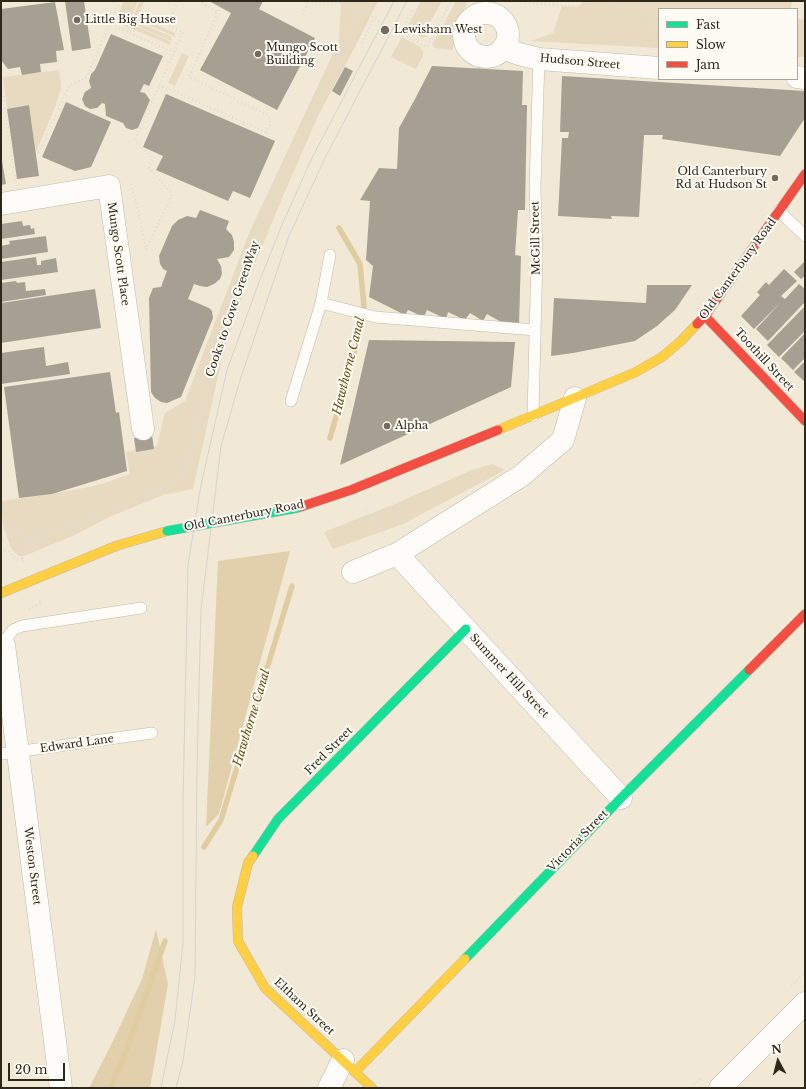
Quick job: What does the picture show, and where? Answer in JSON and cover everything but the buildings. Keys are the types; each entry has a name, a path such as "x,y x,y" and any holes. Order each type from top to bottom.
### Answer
{"street":[{"name":"Hudson Street","path":"503,48 539,59 658,68"},
{"name":"Old Canterbury Road","path":"1,593 110,548 167,531 297,508 351,490 533,416 636,372 662,357 681,341 705,316 805,174"},
{"name":"Mungo Scott Place","path":"1,204 109,186 143,429"},
{"name":"Toothill Street","path":"705,316 805,421"},
{"path":"353,572 397,554 521,476 563,440 575,398"},
{"name":"Summer Hill Street","path":"397,554 621,798"},
{"name":"Victoria Street","path":"329,1088 349,1066 805,614"},
{"name":"Fred Street","path":"237,907 248,863 278,818 466,629"},
{"name":"Weston Street","path":"4,644 9,753 61,1088"},
{"name":"Eltham Street","path":"237,907 238,941 265,988 372,1088"},
{"path":"720,1088 805,1003"}],"lane":[{"name":"McGill Street","path":"533,416 537,255 535,188 539,59"},
{"path":"779,211 805,236"},
{"path":"291,401 321,303 330,255"},
{"path":"321,303 375,317 535,330"},
{"path":"4,644 13,630 22,626 141,608"},
{"name":"Edward Lane","path":"9,753 152,733"}],"path":[{"path":"39,153 69,86 87,77 120,1"},
{"path":"129,180 136,198 146,250 172,194 149,168 152,158 135,140 183,32 167,25 178,1"},
{"path":"159,85 266,132 270,125 268,115 189,77 218,12 198,1"},
{"path":"304,1 308,3 347,3 427,47 452,1"},
{"path":"509,1 580,7 654,1"},
{"path":"643,1 658,35"},
{"path":"707,1 744,8"},
{"path":"302,14 308,3"},
{"name":"Cooks to Cove GreenWay","path":"34,538 84,521 153,493 176,479 188,464 207,385 261,227 363,3"},
{"path":"400,33 413,9"},
{"path":"362,43 374,19"},
{"path":"109,24 174,52"},
{"path":"1,80 15,188"},
{"path":"366,510 397,554"},
{"path":"1,526 26,537 34,538"},
{"path":"1,549 10,552 15,559 22,559 24,549 28,542 34,538"}],"shaded area":[{"path":"124,1 138,1 130,19 172,37 171,41 117,17"},
{"path":"140,1 144,1 138,16 175,33 174,36 132,18"},
{"path":"341,1 378,1 318,116 246,285 223,353 193,489 163,495 107,518 75,535 24,556 19,556 12,550 3,526 1,501 52,494 99,485 130,474 126,452 157,446 165,413 185,401 250,231 339,41"},
{"path":"421,1 442,1 429,24 432,25 427,36 423,38 406,29"},
{"path":"456,1 468,1 457,22 453,50 435,48 432,45"},
{"path":"583,1 792,1 791,8 658,8 658,48 531,41 553,33 562,6 579,7"},
{"path":"118,18 171,42 170,45 116,22"},
{"path":"798,19 805,20 805,57 798,57"},
{"path":"402,37 420,47 423,51 423,56 416,69 391,57"},
{"path":"182,53 189,56 175,86 168,83"},
{"path":"59,70 61,88 55,107 36,152 29,105 7,109 3,77"},
{"path":"492,464 505,470 403,524 333,549 324,532 390,506 472,470"},
{"path":"290,551 219,814 206,827 218,561"},
{"path":"156,929 168,984 150,1088 89,1088 142,979"}],"waterway":[{"name":"Hawthorne Canal","path":"330,438 355,350 364,306 360,264 339,228"},
{"name":"Hawthorne Canal","path":"204,847 221,820 292,586"},
{"name":"Hawthorne Canal","path":"110,1088 123,1060 165,941"}],"tram line":[{"path":"161,1088 175,1020 183,943 183,803 188,565 201,485 227,370 259,282 282,225 312,158 394,1"},
{"path":"176,1088 183,1061 195,977 197,766 201,610 221,446 241,377 289,236 325,158 407,1"}],"traffic: fast":[{"path":"167,531 297,508"},
{"path":"253,856 278,819 466,629"},
{"path":"465,959 621,798 749,670"}],"traffic: slow":[{"path":"498,430 636,372 662,357 681,341 697,324"},
{"path":"1,593 116,546 167,531"},
{"path":"253,856 248,863 237,907 238,941 265,988 372,1088"},
{"path":"355,1072 465,959"}],"traffic: jam":[{"path":"697,324 705,316 805,174"},
{"path":"705,316 805,421"},
{"path":"297,508 351,490 498,430"},
{"path":"749,670 805,614"}],"place":[{"name":"Little Big House","path":"77,20"},
{"name":"Lewisham West","path":"385,30"},
{"name":"Mungo Scott Building","path":"258,54"},
{"name":"Old Canterbury Rd at Hudson St","path":"775,178"},
{"name":"Alpha","path":"387,426"}]}
